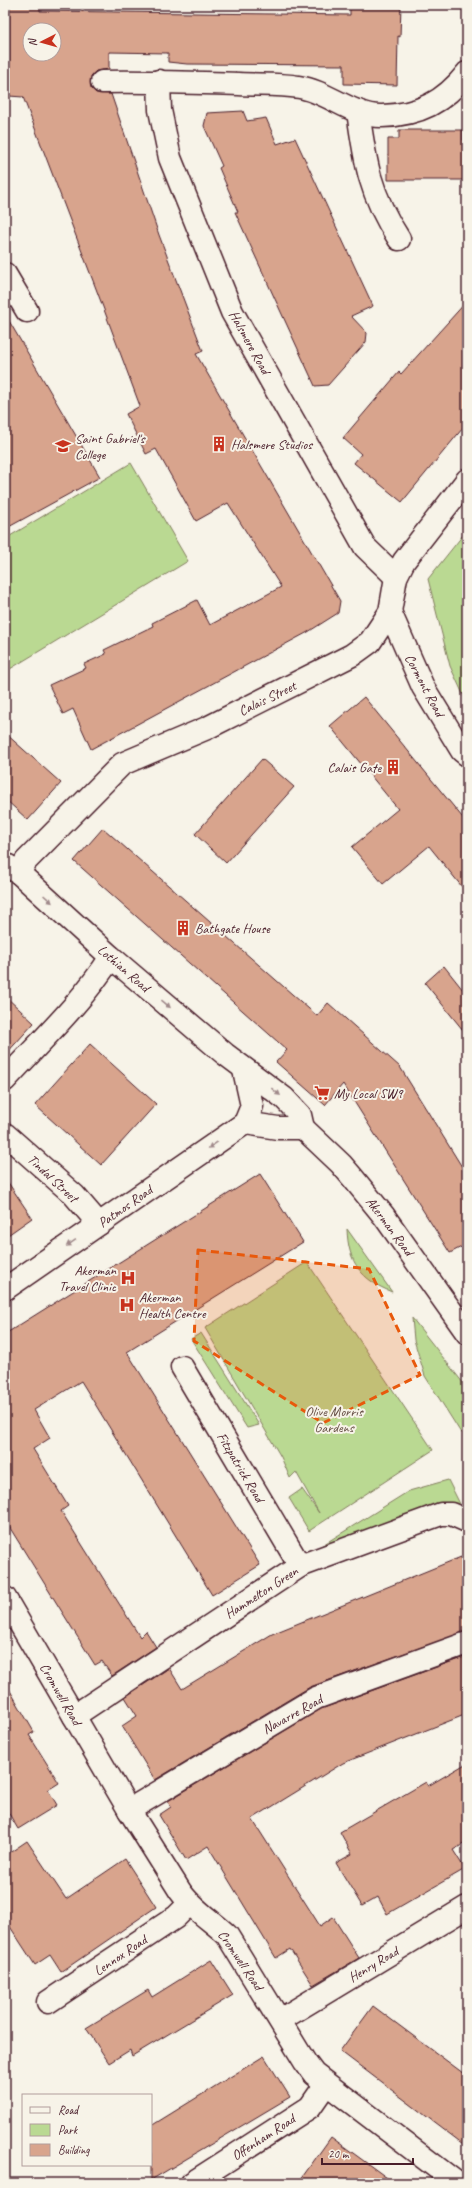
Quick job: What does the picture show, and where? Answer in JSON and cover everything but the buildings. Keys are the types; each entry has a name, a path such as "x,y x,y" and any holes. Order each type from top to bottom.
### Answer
{"street":[{"path":"102,82 159,81 300,87 358,111 380,116 403,114 434,104 454,90 467,73"},
{"name":"Halsmere Road","path":"159,81 160,110 170,158 232,312 365,547 396,577"},
{"path":"358,111 368,172 386,219 399,239"},
{"path":"5,274 27,311"},
{"name":"Calais Street","path":"12,869 26,861 122,764 206,728 352,655 370,642 390,612 396,577 404,561 467,480"},
{"name":"Cormont Road","path":"390,612 423,687 462,751 467,755"},
{"name":"Lothian Road","path":"12,869 111,957 244,1070 258,1077 284,1098 300,1115 303,1128"},
{"path":"5,1080 65,1016 94,981 111,957"},
{"path":"244,1070 252,1106 245,1123 278,1128 303,1128"},
{"name":"Patmos Road","path":"5,1289 245,1123"},
{"name":"Akerman Road","path":"303,1128 341,1164 384,1216 467,1333"},
{"name":"Tindal Street","path":"5,1134 74,1195 98,1224"},
{"name":"Fitzpatrick Road","path":"182,1367 300,1566"},
{"name":"Hammelton Green","path":"74,1716 300,1566 441,1514 451,1514 467,1521"},
{"name":"Cromwell Road","path":"5,1598 129,1810 189,1904 210,1919 227,1935 305,2062 326,2084 457,2183"},
{"name":"Navarre Road","path":"129,1810 316,1698 467,1643"},
{"name":"Lennox Road","path":"48,2002 176,1917 189,1904"},
{"name":"Henry Road","path":"280,2020 467,1907"},
{"name":"Offenham Road","path":"192,2183 310,2107 326,2084"}],"highlighted area":[{"path":"198,1250 369,1269 420,1375 323,1423 194,1341"}],"green space":[{"path":"131,463 188,561 5,672 5,539"},
{"path":"467,530 467,703 450,666 428,579"},
{"path":"347,1229 392,1292 372,1282 358,1268 350,1251"},
{"name":"Olive Morris Gardens","path":"307,1262 433,1450 309,1531 289,1498 302,1489 319,1513 296,1472 290,1478 281,1457 205,1328"},
{"path":"412,1318 467,1388 467,1430 461,1433 425,1376 414,1340"},
{"path":"201,1333 259,1425 247,1428 191,1339"},
{"path":"448,1480 460,1504 438,1503 327,1546 321,1546 409,1491"}],"place":[{"name":"Halsmere Studios","path":"219,444"},
{"name":"Saint Gabriel's College","path":"63,446"},
{"name":"Calais Gate","path":"393,767"},
{"name":"Bathgate House","path":"183,928"},
{"name":"My Local SW9","path":"322,1093"},
{"name":"Akerman Travel Clinic","path":"128,1278"},
{"name":"Akerman Health Centre","path":"127,1305"}]}
